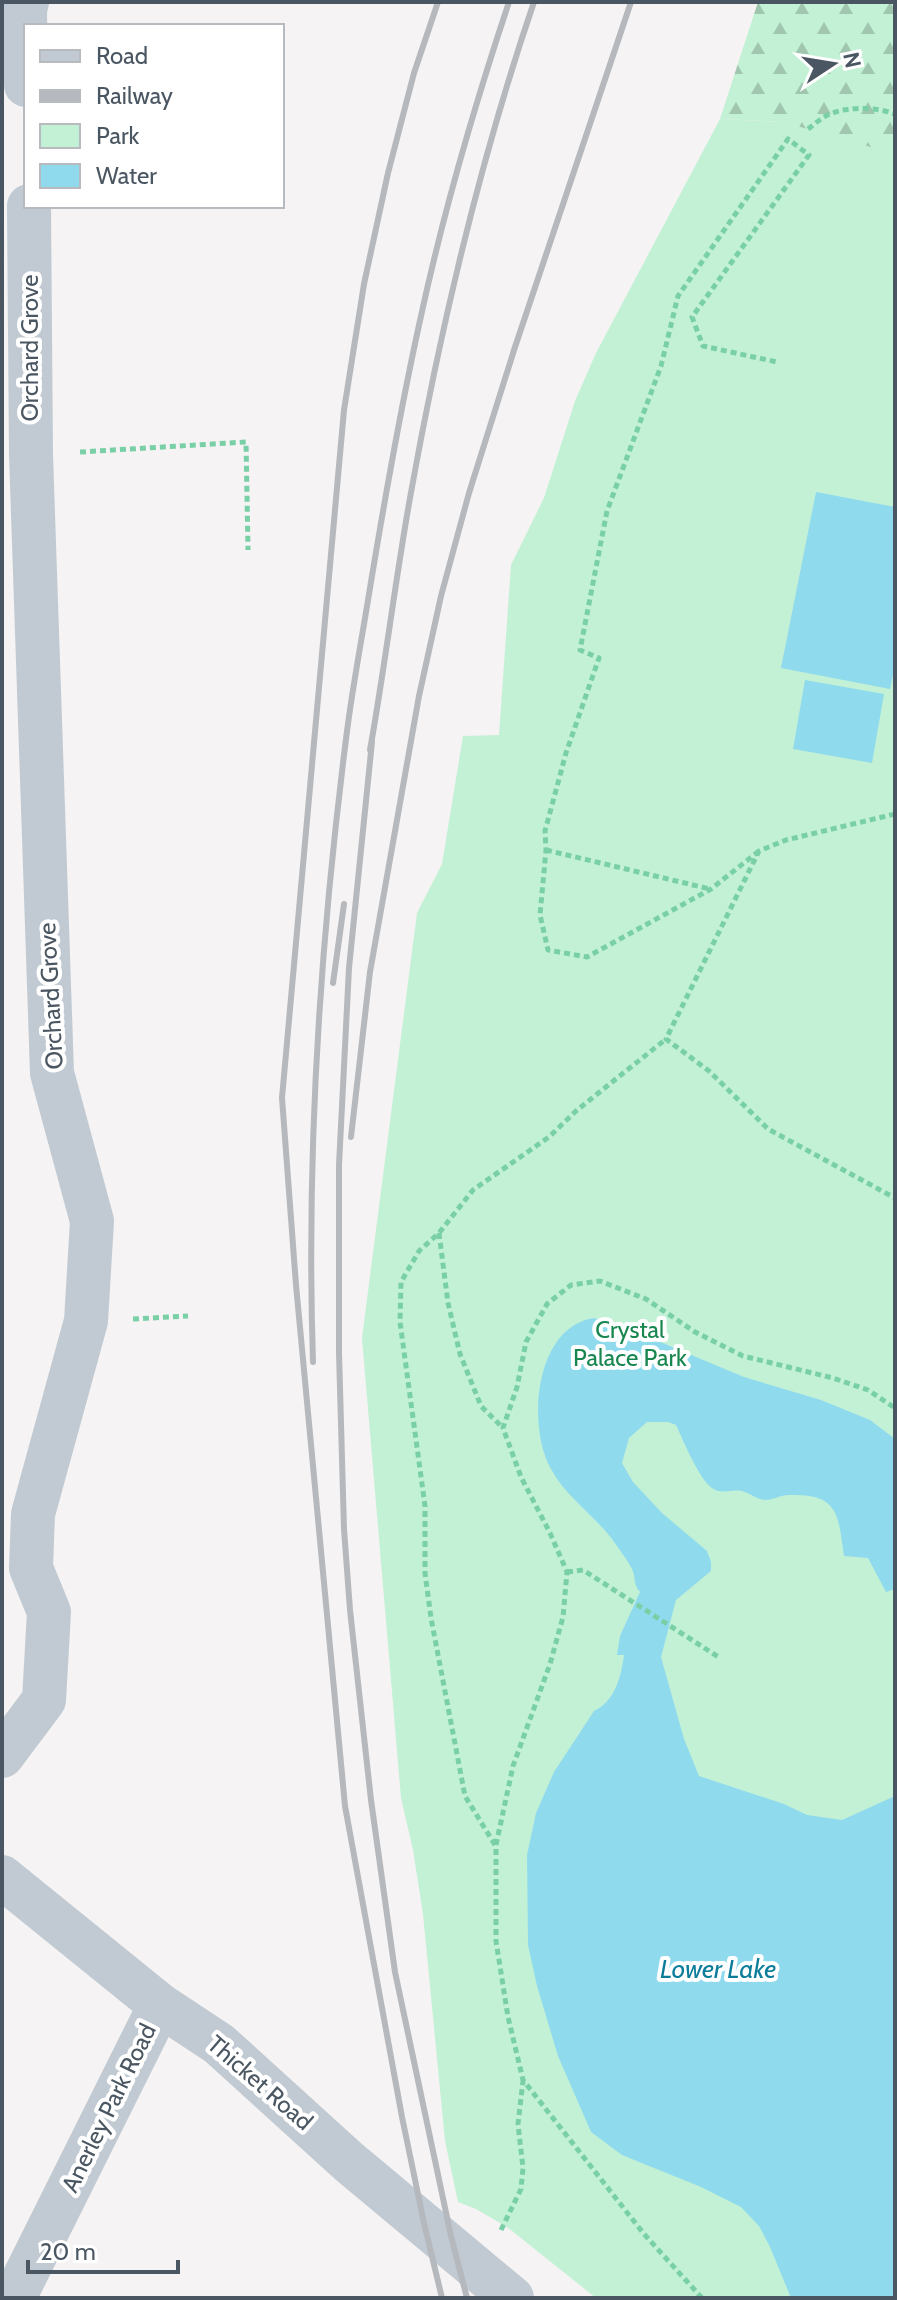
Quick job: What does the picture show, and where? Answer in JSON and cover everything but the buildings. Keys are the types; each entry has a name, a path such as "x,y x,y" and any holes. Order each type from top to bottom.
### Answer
{"street":[{"path":"25,24 27,2"},
{"path":"2,67 24,81"},
{"name":"Orchard Grove","path":"2,1756 44,1700 49,1612 31,1568 33,1514 86,1321 92,1221 52,1073 31,455 29,208"},
{"name":"Thicket Road","path":"2,1877 160,2005 219,2044 349,2162 497,2285"},
{"name":"Anerley Park Road","path":"14,2298 160,2005"}],"path":[{"path":"808,129 828,114 853,108 895,114"},
{"path":"777,362 703,346 692,317 809,155 788,139 678,296 661,366 607,511 580,650 599,658 562,766 545,831 540,915 548,950 587,957 711,889 759,851 786,840 895,814"},
{"path":"31,455 246,442 248,550"},
{"path":"546,850 711,889"},
{"path":"496,1845 465,1796 442,1679 425,1573 425,1506 400,1322 401,1282 419,1251 439,1233 473,1190 549,1137 576,1111 666,1039 759,851"},
{"path":"666,1039 709,1071 768,1129 895,1198"},
{"path":"439,1233 448,1303 460,1354 481,1406 503,1428 521,1477 567,1572 563,1617 550,1664 513,1766 496,1845 496,1941 508,2017 523,2080 518,2124 523,2168 521,2189 497,2285"},
{"path":"503,1428 517,1387 526,1342 547,1304 571,1285 600,1281 646,1299 695,1332 743,1356 833,1378 868,1390 895,1408"},
{"path":"567,1572 583,1570 720,1658"},
{"path":"523,2080 644,2234 702,2298"}],"green space":[{"path":"758,2 895,2 895,154 783,122 720,119"},
{"name":"Crystal Palace Park","path":"720,119 783,122 895,152 895,2298 596,2298 507,2227 458,2202 445,2141 423,1914 401,1798 362,1338 417,913 442,864 463,736 499,735 511,565 544,498 575,401 596,353"}],"water":[{"path":"816,492 895,507 895,666 890,689 781,668"},
{"path":"805,680 884,694 872,763 793,749"},
{"name":"Lower Lake","path":"593,1318 610,1321 744,1377 821,1400 870,1420 895,1439 895,1589 886,1592 868,1558 844,1556 837,1519 827,1503 806,1495 786,1495 765,1500 742,1491 715,1490 697,1468 676,1425 647,1422 629,1438 622,1463 633,1482 662,1513 707,1551 711,1562 711,1571 676,1600 661,1657 684,1739 699,1776 784,1804 807,1815 842,1820 895,1796 895,2298 791,2298 759,2226 741,2207 622,2155 591,2132 558,2056 528,1945 527,1855 536,1813 554,1772 594,1711 607,1701 616,1688 624,1655 617,1655 620,1636 640,1592 632,1569 612,1539 557,1479 543,1451 539,1429 538,1405 547,1359 558,1340 573,1326"}],"railway":[{"path":"438,2 414,73 388,173 364,284 344,410 282,1098 296,1285 345,1806 402,2117 442,2298"},
{"path":"313,1362 311,1284 317,1049 329,894 348,720 387,486 421,316 461,158 509,2"},
{"path":"370,750 410,498 434,372 479,185 534,2"},
{"path":"351,1137 370,972 419,696 441,596 469,493 515,347 631,2"},
{"path":"372,742 349,968 339,1165 339,1353 344,1529 371,1800 395,1972 467,2298"},
{"path":"333,983 344,904"}]}
